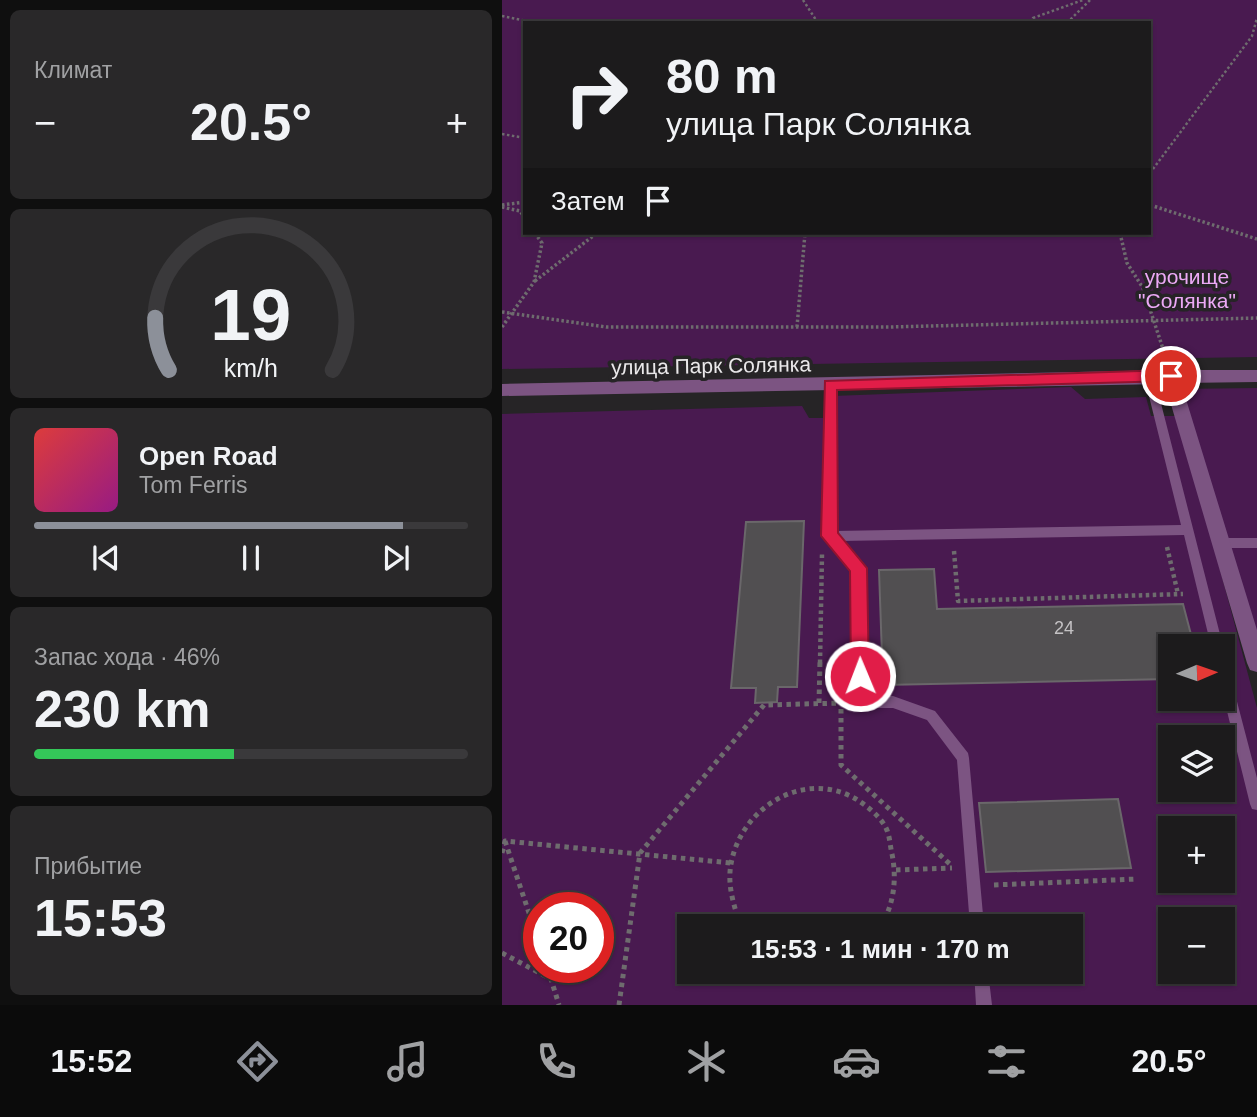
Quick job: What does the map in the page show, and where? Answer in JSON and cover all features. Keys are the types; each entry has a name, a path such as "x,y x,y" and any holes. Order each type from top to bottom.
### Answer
{"street":[{"path":"1171,376 1257,663"},
{"name":"улица Парк Солянка","path":"502,390 1257,376"}],"lane":[{"path":"1149,376 1214,634"},
{"path":"830,385 830,536 859,568 861,702 893,702 931,715 963,758 976,914"},
{"path":"830,536 1187,530"},
{"path":"1223,543 1257,543"},
{"path":"1233,711 1257,804"},
{"path":"982,984 984,1005"}],"path":[{"path":"803,0 817,21"},
{"path":"1033,21 1033,18 1083,0"},
{"path":"1069,21 1089,0"},
{"path":"502,16 526,21"},
{"path":"1151,172 1252,36 1257,18"},
{"path":"502,134 523,138"},
{"path":"502,206 523,202"},
{"path":"1151,205 1257,239"},
{"path":"502,206 520,211 523,215"},
{"path":"534,282 542,243 536,235"},
{"path":"502,327 534,282 595,235"},
{"path":"797,327 805,235"},
{"path":"1120,235 1127,263 1143,288 1156,320 1171,376"},
{"path":"502,312 606,327 797,327 1257,318"},
{"path":"1163,530 1178,594"},
{"path":"952,533 958,601 1203,593"},
{"path":"819,704 822,542 830,536"},
{"path":"619,1005 640,853 764,705 861,702"},
{"path":"736,914 731,903 731,863 745,827 772,799 801,787 828,786 863,801 885,828 896,870 888,914"},
{"path":"505,841 731,863"},
{"path":"502,853 505,841"},
{"path":"505,841 523,895"},
{"path":"896,870 955,868"},
{"path":"502,953 523,964"},
{"path":"552,983 559,1005"}],"green space":[{"name":"урочище \"Солянка\"","path":"502,0 1257,0 1257,357 502,369"},
{"path":"1071,387 1085,399 1146,397 1151,416 1179,416 1257,708 1257,1005 502,1005 502,414 802,406 809,418 833,418 833,396"},
{"path":"1257,388 1257,654 1177,389"}],"building":[{"path":"804,521 797,687 778,687 777,702 755,703 756,688 731,688 746,522"},
{"path":"934,569 937,609 1183,604 1191,634 1158,634 1158,679 883,685 879,570"},
{"path":"1118,799 1131,868 986,872 979,803"}],"route":[{"path":"860,676 859,568 830,536 830,385 1171,376"}]}
